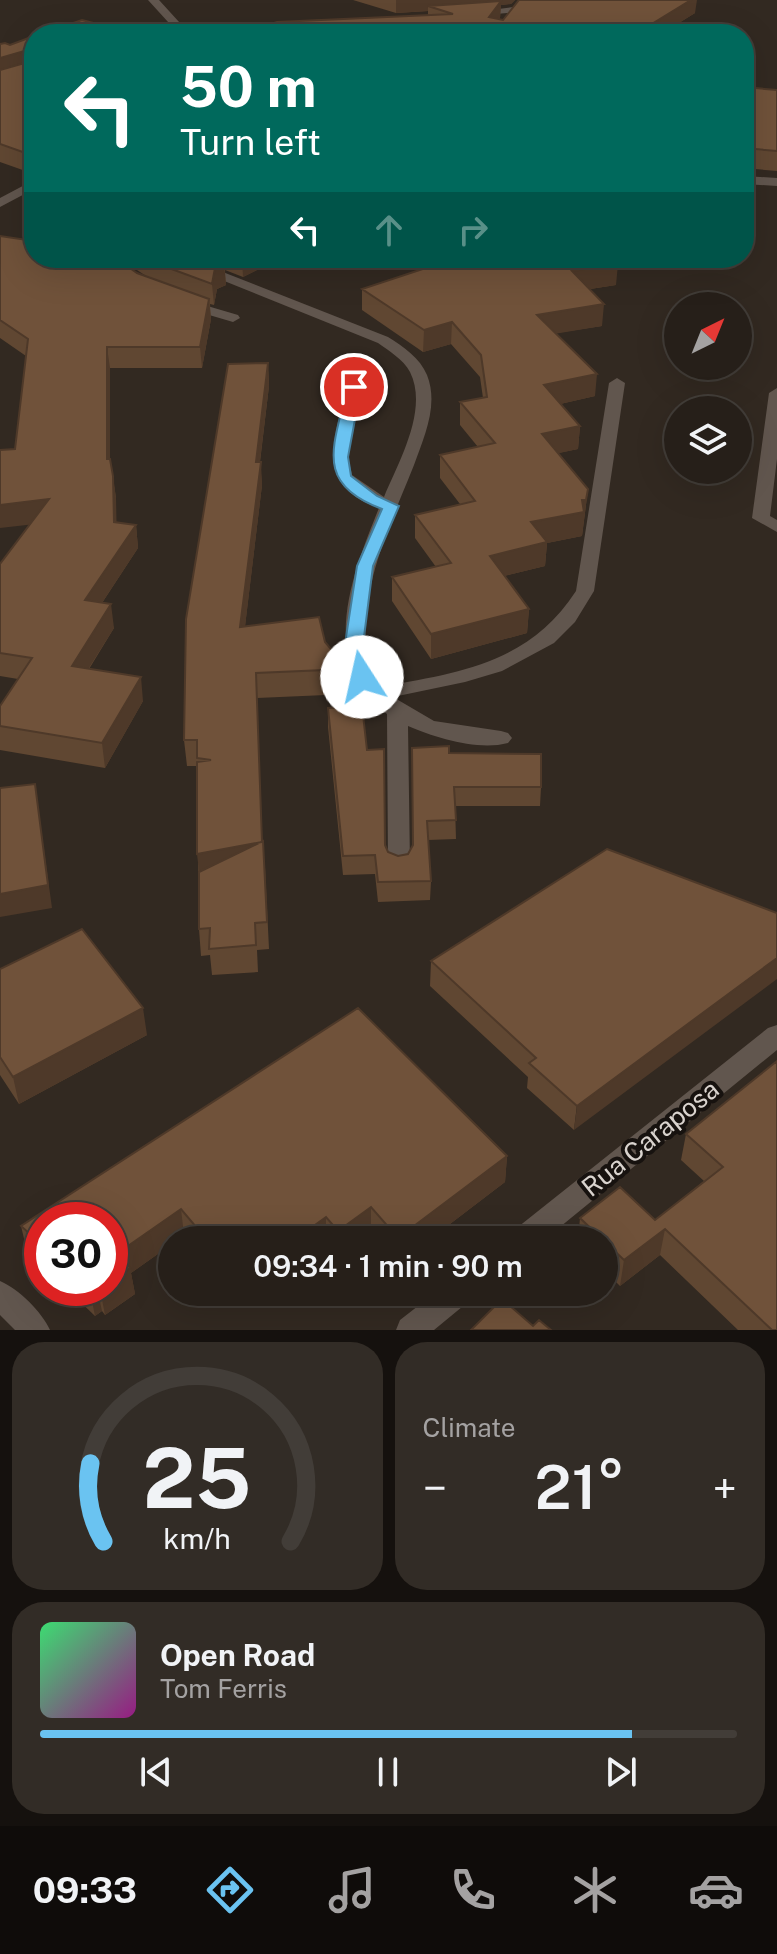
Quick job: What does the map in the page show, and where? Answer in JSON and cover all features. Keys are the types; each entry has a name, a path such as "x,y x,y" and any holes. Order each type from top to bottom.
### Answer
{"street":[{"path":"153,0 176,24"},
{"path":"504,22 523,0"},
{"path":"457,14 513,10"},
{"path":"754,181 777,182"},
{"path":"0,203 24,192"},
{"path":"199,268 383,340 410,362 420,377 421,421 391,506 365,566 355,637 362,677 374,694 397,713 429,728 465,737 501,738"},
{"path":"175,300 233,318"},
{"path":"374,694 450,680 512,660 547,640 573,615 585,591 617,383"},
{"path":"354,387 340,457 344,477 371,499 391,506"},
{"path":"777,393 761,518 777,527"},
{"path":"397,713 399,864"},
{"name":"Rua Caraposa","path":"540,1226 777,1035"},
{"path":"0,1295 35,1330"},
{"path":"411,1330 441,1306"}],"building":[{"path":"519,0 691,0 652,24 271,24 453,14 428,6 501,1 489,17 503,20"},
{"path":"82,20 97,24 70,24"},
{"path":"24,40 24,51 0,58 0,44 10,45"},
{"path":"24,63 24,152 0,144 0,70"},
{"path":"754,88 777,90 777,151 754,149"},
{"path":"0,236 24,240 24,268 130,268 209,299 200,347 107,347 107,459 110,459 113,476 114,522 136,525 85,600 111,604 72,666 141,677 102,743 0,726 0,706 32,658 0,653 0,564 49,499 0,505 0,450 15,449 28,339 0,320"},
{"path":"169,268 215,268 212,284"},
{"path":"426,268 592,268 572,271 604,304 537,315 597,374 544,385 580,426 542,434 588,489 586,500 582,500 584,512 531,522 547,542 490,556 529,609 431,634 392,577 451,563 415,515 475,501 440,455 495,443 460,402 487,397 481,355 452,322 424,330 362,289"},
{"path":"268,363 256,462 261,462 240,627 319,617 325,642 348,669 256,673 262,842 197,854 197,762 211,760 197,758 197,740 184,740 186,619 228,364"},
{"path":"362,706 367,750 384,749 385,845 388,852 398,856 408,854 413,845 412,748 449,746 449,753 541,754 541,787 454,787 456,820 427,821 431,881 378,882 375,855 343,856 328,708"},
{"path":"35,784 48,885 0,894 0,788"},
{"path":"263,841 267,922 255,923 256,945 209,949 210,928 199,929 199,872"},
{"path":"607,849 777,913 777,958 577,1106 529,1063 536,1058 431,961"},
{"path":"82,929 143,1008 13,1077 0,1057 0,969"},
{"path":"358,1008 507,1156 414,1226 388,1226 371,1207 345,1226 334,1226 326,1217 313,1226 195,1226 181,1209 128,1246 128,1202 58,1202"},
{"path":"777,1061 777,1330 772,1330 665,1229 624,1260 618,1254 618,1226 588,1226 580,1218 620,1187 655,1220 723,1167 686,1134"},
{"path":"495,1306 510,1306 533,1326 539,1320 551,1330 471,1330"}],"route":[{"path":"354,387 340,457 344,477 371,499 391,506 365,566 355,637 362,677"}]}
